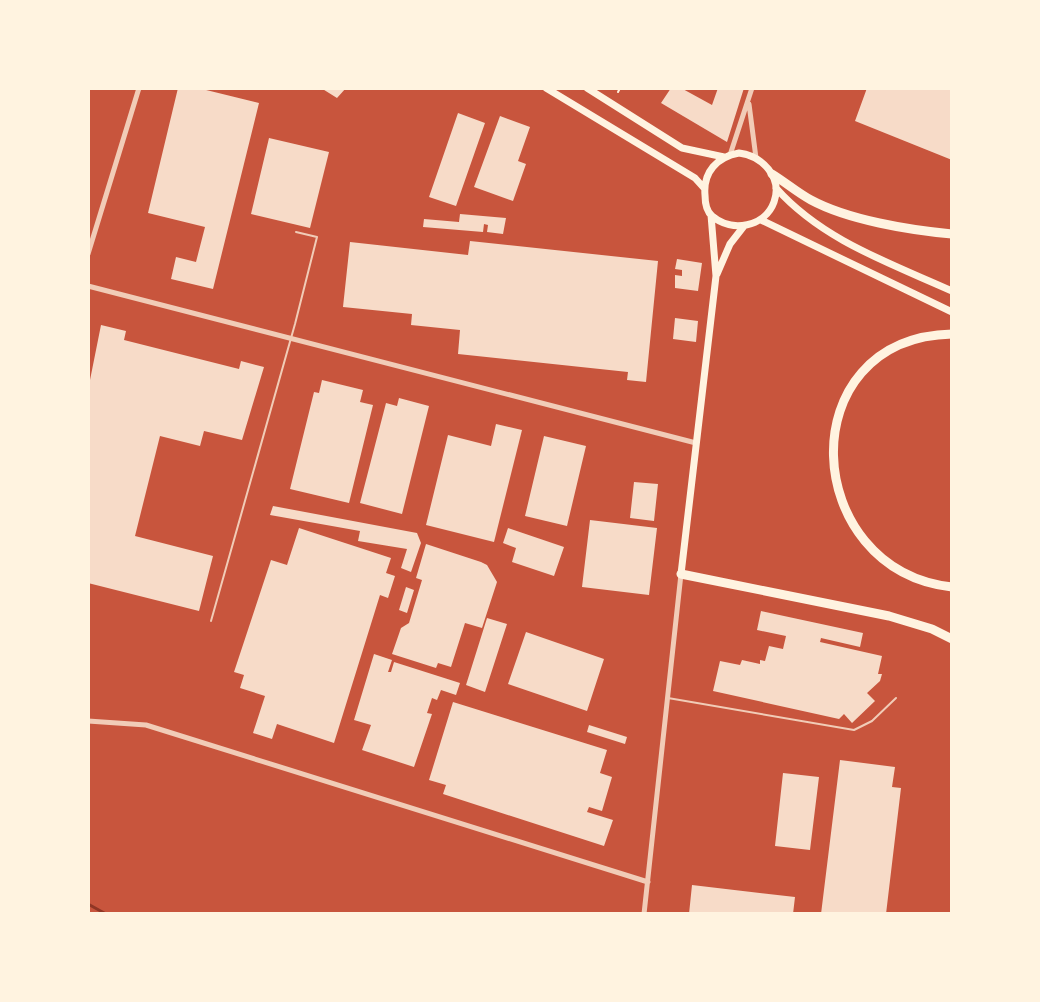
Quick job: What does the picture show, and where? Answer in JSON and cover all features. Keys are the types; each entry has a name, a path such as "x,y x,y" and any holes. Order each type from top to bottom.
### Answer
{"highway":[{"path":"772,174 810,200 830,208 911,228 951,234"},
{"path":"951,334 910,340 890,348 874,359 844,398 833,434 832,459 840,500 862,538 897,569 917,579 951,586"},
{"path":"681,574 889,616 932,629 951,639"}],"main road":[{"path":"546,88 695,178 704,188"},
{"path":"587,88 682,148 727,156 739,153 756,158 772,174 776,188 789,203 846,243 951,291"},
{"path":"681,574 716,276 711,215 706,205 704,188 710,170 727,156"},
{"path":"711,215 722,222 744,226 761,220 773,206 776,188"},
{"path":"761,220 951,312"},
{"path":"716,276 730,244 744,226"}],"street":[{"path":"88,254 140,88"},
{"path":"727,156 752,88"},
{"path":"748,99 756,158"},
{"path":"88,286 696,443"},
{"path":"644,914 681,574"},
{"path":"88,721 146,724 648,882"}],"lane":[{"path":"211,621 291,338 317,237 296,232"},
{"path":"668,698 854,730 872,721 896,698"}],"building":[{"path":"178,88 198,88 259,103 213,289 171,279 176,257 196,262 205,227 148,213"},
{"path":"321,88 346,88 337,98"},
{"path":"671,88 681,88 712,105 718,88 744,88 727,142 661,103"},
{"path":"867,88 952,88 952,160 855,121"},
{"path":"458,113 485,123 456,206 429,197"},
{"path":"500,116 530,127 518,161 526,164 513,201 474,187"},
{"path":"269,138 329,152 310,228 251,214"},
{"path":"460,214 506,218 503,234 487,232 488,225 484,224 483,232 423,227 424,219 459,222"},
{"path":"470,241 658,261 646,382 627,380 628,372 458,354 460,330 411,325 412,314 343,307 350,242 468,255"},
{"path":"677,259 702,263 698,291 675,288 675,275 682,276 682,270 675,269"},
{"path":"675,318 698,321 696,342 673,339"},
{"path":"101,325 126,331 124,340 239,369 241,361 264,367 242,440 204,431 200,446 160,436 135,536 213,556 199,611 88,583 88,390"},
{"path":"322,380 363,390 360,402 373,405 349,503 290,489 314,392 319,393"},
{"path":"399,398 429,406 402,514 360,503 386,403 397,406"},
{"path":"496,424 522,430 494,542 426,525 448,435 491,446"},
{"path":"544,436 586,446 567,526 525,516"},
{"path":"634,482 658,484 654,521 630,518"},
{"path":"273,506 417,533 421,543 411,572 401,568 407,549 358,541 360,531 270,515"},
{"path":"590,520 657,528 649,595 582,587"},
{"path":"299,528 391,558 386,573 395,576 388,598 380,595 334,743 277,724 272,739 253,733 265,696 240,688 244,675 234,672 271,560 287,565"},
{"path":"508,528 564,547 554,576 512,562 516,548 503,543"},
{"path":"426,544 487,565 497,582 482,628 465,623 451,667 438,663 436,668 392,654 401,628 409,623 422,580 416,578"},
{"path":"406,587 414,590 407,613 399,610"},
{"path":"761,611 863,633 860,647 821,638 820,642 882,656 878,674 882,674 880,681 867,693 875,701 852,723 844,714 839,719 713,691 720,661 740,665 742,660 760,664 760,660 765,661 769,646 783,649 786,636 757,630"},
{"path":"487,618 507,624 485,692 466,685"},
{"path":"526,632 604,659 587,711 508,684"},
{"path":"374,654 392,660 388,672 391,672 394,662 460,683 456,695 441,690 437,700 432,698 427,713 432,714 414,767 362,750 371,725 354,720"},
{"path":"453,702 607,750 600,773 612,777 602,811 589,807 587,812 613,820 604,846 443,794 446,785 429,780"},
{"path":"589,725 627,737 625,744 587,732"},
{"path":"840,760 895,767 892,787 901,788 886,914 821,914"},
{"path":"783,773 819,777 810,850 775,846"},
{"path":"692,885 795,897 793,914 689,914"}],"waterway":[{"path":"88,904 106,914"}]}
